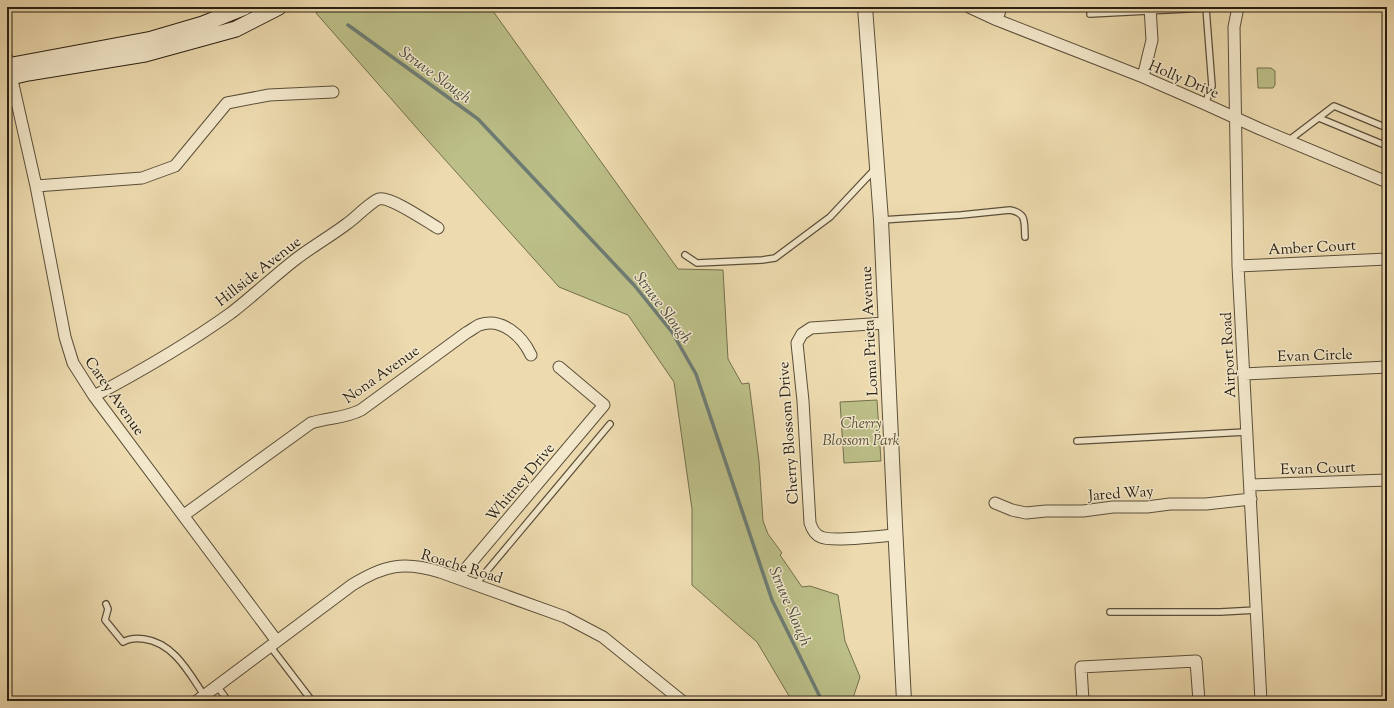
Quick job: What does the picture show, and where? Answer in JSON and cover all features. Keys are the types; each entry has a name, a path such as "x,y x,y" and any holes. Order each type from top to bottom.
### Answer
{"main road":[{"path":"8,69 152,39 202,24 245,7"},
{"path":"8,69 145,54 236,29 279,7"}],"street":[{"name":"Loma Prieta Avenue","path":"865,7 881,220 904,701"},
{"name":"Holly Drive","path":"969,7 997,20 1143,77 1288,141 1387,182"},
{"path":"997,20 1002,7"},
{"name":"Airport Road","path":"1238,7 1234,27 1238,266 1261,701"},
{"path":"1143,77 1152,40 1150,8"},
{"name":"Carey Avenue","path":"8,69 36,186 66,344 73,364 94,396 184,515 273,643"},
{"path":"36,186 142,178 175,166 227,103 269,95 333,92"},
{"name":"Hillside Avenue","path":"94,396 143,369 215,324 245,302 295,260 348,223 376,199 388,199 438,228"},
{"name":"Amber Court","path":"1238,266 1387,259"},
{"name":"Nona Avenue","path":"184,515 311,423 319,420 342,418 361,410 466,333 479,326 487,323 495,324 511,330 525,343 531,355"},
{"name":"Cherry Blossom Drive","path":"885,324 811,328 804,331 799,337 797,348 803,401 810,523 813,530 818,536 829,540 895,536"},
{"name":"Whitney Drive","path":"458,578 604,405 559,367"},
{"name":"Evan Circle","path":"1244,374 1387,367"},
{"name":"Evan Court","path":"1250,485 1387,480"},
{"name":"Jared Way","path":"995,503 1012,510 1026,513 1090,510 1113,507 1138,508 1170,504 1206,504 1251,499"},
{"name":"Roache Road","path":"201,698 352,585 377,571 394,567 413,566 428,568 458,578 565,617 604,637 682,701"},
{"path":"1083,701 1081,667 1196,661 1199,701"}],"lane":[{"path":"1090,14 1150,8 1206,8 1212,86 1205,104"},
{"path":"1288,141 1334,106 1387,128"},
{"path":"1319,118 1387,146"},
{"path":"685,255 697,263 775,258 830,218 876,167"},
{"path":"881,220 1010,210 1022,214 1024,218 1026,237"},
{"path":"475,584 610,424"},
{"path":"1077,441 1246,432"},
{"path":"106,604 108,608 105,620 123,642 129,639 141,639 149,640 164,646 174,655 201,698"},
{"path":"1110,612 1220,612 1257,610"},
{"path":"273,643 312,701"},
{"path":"217,686 228,701"}],"green space":[{"path":"324,7 490,7 678,269 723,270 728,359 742,384 749,383 759,461 763,521 768,534 782,553 780,555 802,587 810,586 838,595 845,641 860,677 852,701 792,701 757,642 692,585 692,509 674,382 628,315 559,287 316,13"},
{"path":"1257,68 1271,68 1275,71 1275,85 1273,88 1258,88"},
{"name":"Cherry Blossom Park","path":"877,400 881,461 844,463 840,402"}],"waterway":[{"name":"Struve Slough","path":"348,25 478,119 634,285 672,332 696,374 772,600 822,701"}]}
